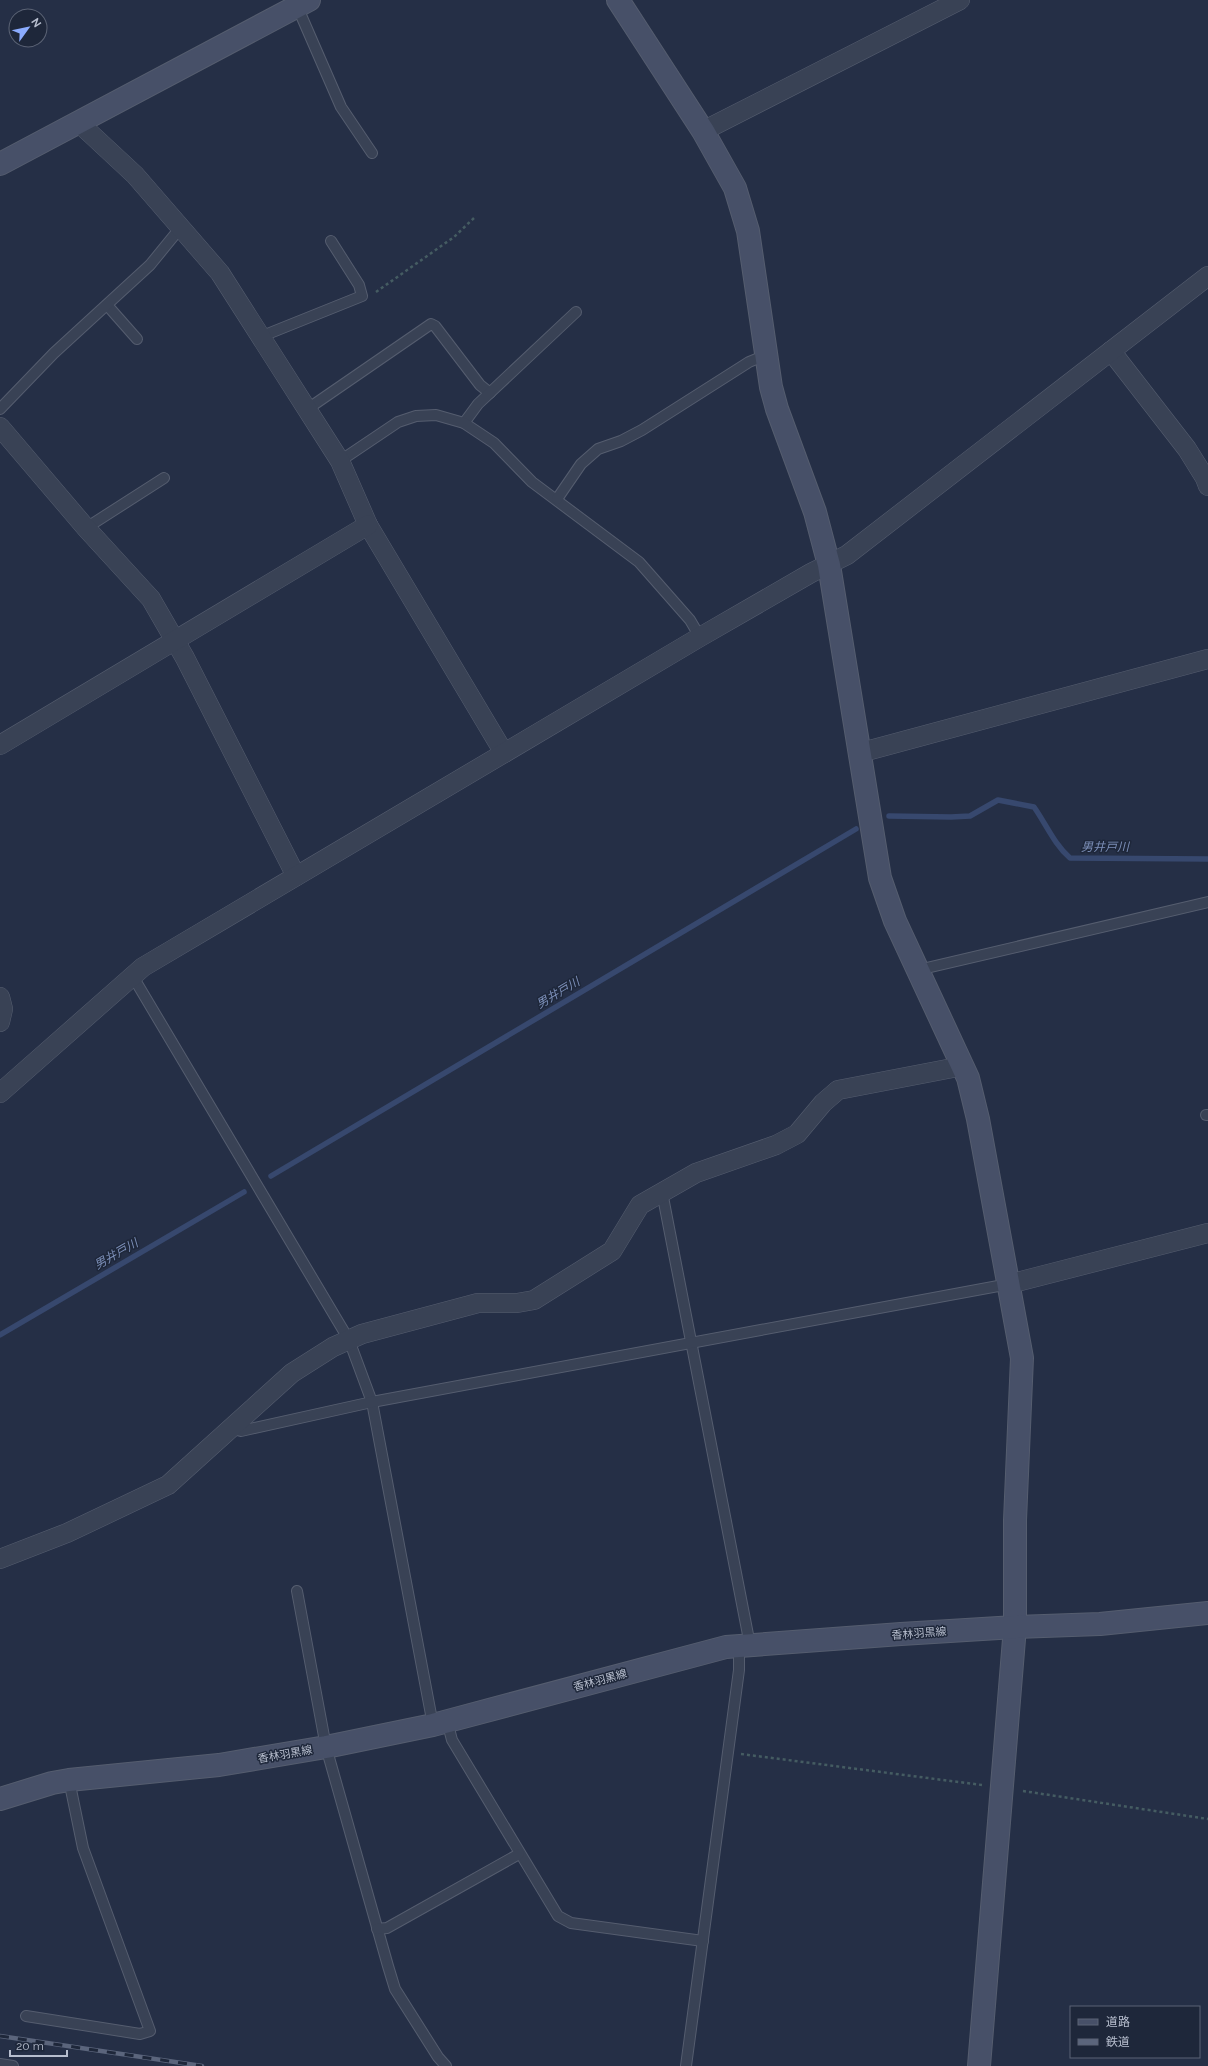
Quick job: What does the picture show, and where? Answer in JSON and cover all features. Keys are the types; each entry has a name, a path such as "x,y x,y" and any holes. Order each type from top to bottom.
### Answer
{"street":[{"path":"618,0 703,132 735,188 743,210 750,242 766,355 777,409 815,512 829,565 880,878 886,900 963,1066 972,1091 1009,1284 1022,1366 1015,1520 1015,1627 980,2066"},
{"path":"703,132 960,0"},
{"path":"0,164 303,3"},
{"path":"78,122 135,175 220,273 260,338 340,461 368,525 504,753"},
{"path":"0,1093 143,966 700,637 811,573 846,555 1208,276"},
{"path":"1111,351 1187,449 1205,478 1208,486"},
{"path":"0,427 86,528 151,599 176,641 296,876"},
{"path":"0,745 368,525"},
{"path":"859,753 1208,658"},
{"path":"0,997 3,1009 0,1022"},
{"path":"0,1559 67,1533 168,1485 229,1428 292,1373 333,1347 348,1340 478,1303 517,1303 534,1300 612,1251 640,1205 696,1173 776,1145 797,1134 823,1103 838,1090 963,1066"},
{"path":"1009,1284 1208,1233"},
{"name":"香林羽黒線","path":"0,1799 52,1783 69,1780 219,1765 326,1747 440,1723 726,1647 1015,1627 1100,1624 1208,1613"}],"lane":[{"path":"303,3 341,107 372,153"},
{"path":"0,409 54,353 150,265 181,227"},
{"path":"260,338 362,296 359,285 331,241"},
{"path":"107,305 137,339"},
{"path":"464,423 478,404 576,312"},
{"path":"306,410 431,324 435,326 480,385 490,393"},
{"path":"557,499 581,464 598,450 621,441 642,430 749,362 766,355"},
{"path":"340,461 398,422 416,416 436,415 464,423 494,443 532,482 557,499 639,562 690,620 700,637"},
{"path":"86,528 164,478"},
{"path":"918,970 1208,902"},
{"path":"132,975 348,1340 372,1402 440,1723 452,1740 519,1854 558,1916 571,1923 702,1941"},
{"path":"662,1192 691,1342 745,1646 739,1670 686,2066"},
{"path":"229,1428 241,1430 372,1402 1009,1284"},
{"path":"297,1591 326,1747 395,1989 434,2051 446,2066"},
{"path":"26,2016 140,2034 150,2031 83,1848 69,1780"},
{"path":"377,1929 387,1928 519,1854"},
{"path":"0,2064 13,2066"}],"path":[{"path":"362,296 373,294 436,250 454,237 475,217"},
{"path":"728,1752 1002,1788 1208,1819"}],"waterway":[{"name":"男井戸川","path":"889,816 970,816 998,800 1034,807 1055,840 1070,858 1208,859"},
{"name":"男井戸川","path":"271,1176 856,829"},
{"name":"男井戸川","path":"0,1335 244,1192"}],"railway":[{"path":"0,2036 202,2066"}]}
